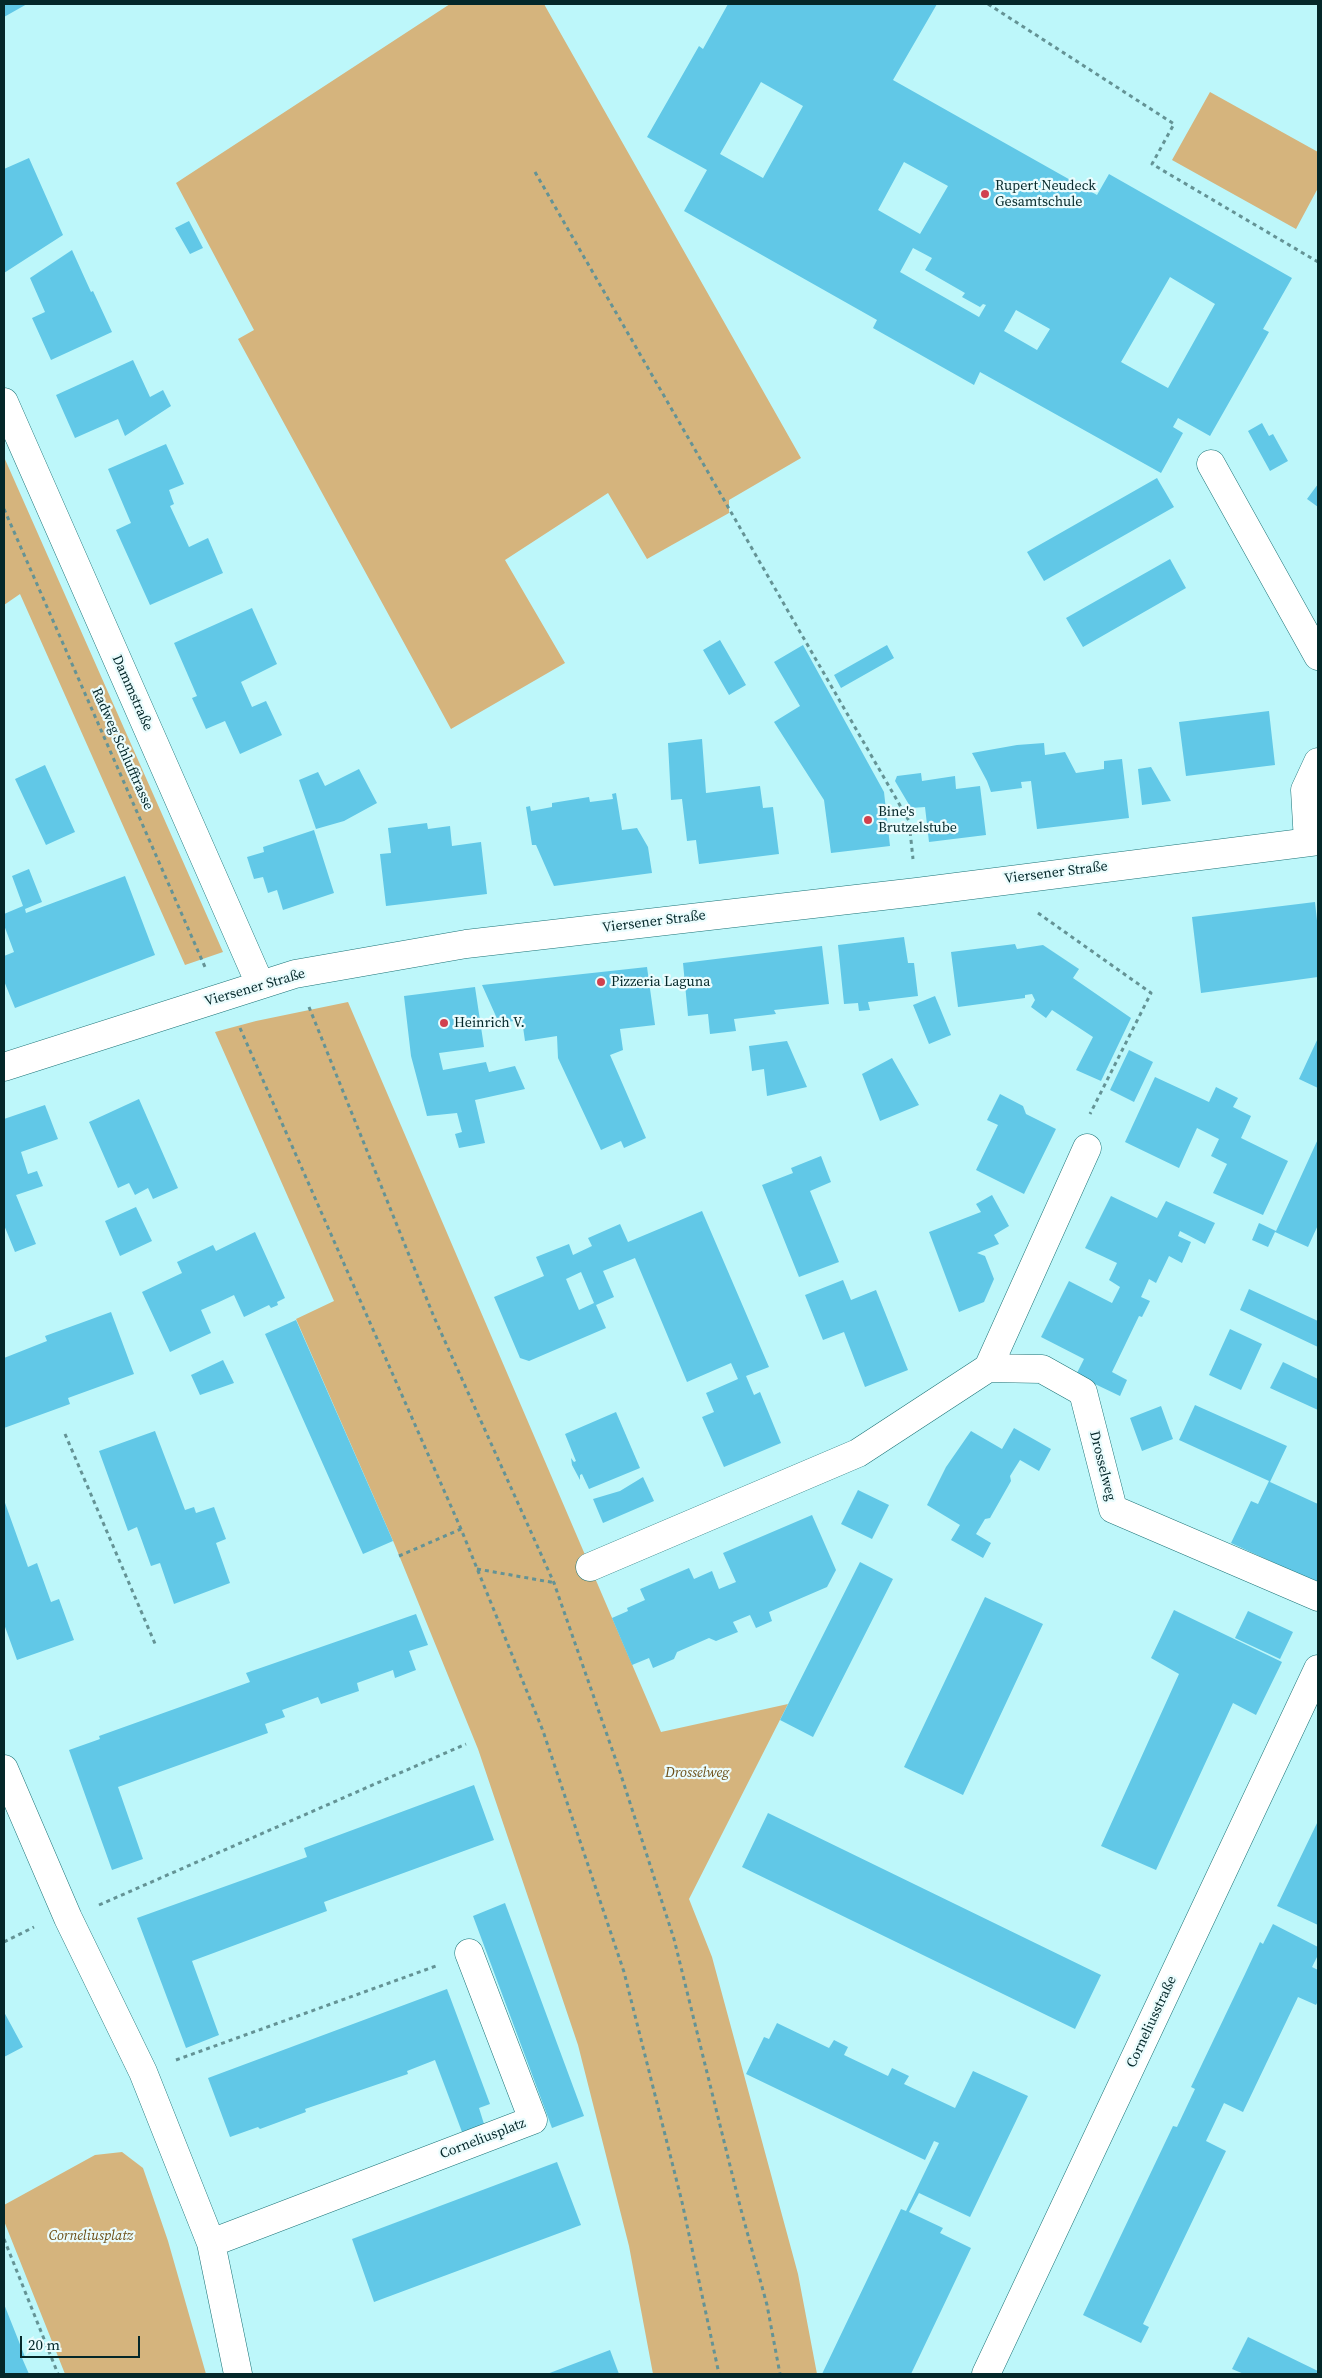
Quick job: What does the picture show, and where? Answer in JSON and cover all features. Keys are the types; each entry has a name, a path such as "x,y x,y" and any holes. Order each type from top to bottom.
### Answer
{"street":[{"name":"Dammstraße","path":"4,402 260,984"},
{"path":"1211,464 1318,656"},
{"path":"1313,842 1305,790 1318,762"},
{"name":"Viersener Straße","path":"4,1067 295,974 466,944 917,892 992,880 1313,842"},
{"path":"590,1566 858,1453 988,1368 1087,1148"},
{"name":"Drosselweg","path":"988,1368 1042,1369 1083,1392 1113,1509 1318,1597"},
{"name":"Corneliusstraße","path":"986,2374 1318,1670"},
{"path":"4,1769 68,1918 142,2072 211,2243 238,2374"},
{"name":"Corneliusplatz","path":"211,2243 533,2120 469,1954"}],"path":[{"path":"988,4 1174,124 1152,164 1318,262"},
{"path":"535,172 909,821 917,892"},
{"name":"Radweg Schlufftrasse","path":"4,509 218,998 242,1030 461,1529 543,1731 624,1972 682,2202 719,2374"},
{"path":"992,880 1151,993 1085,1125 1087,1148"},
{"path":"295,974 434,1317 554,1583 620,1772 674,1939 740,2206 767,2304 780,2374"},
{"path":"65,1434 156,1646"},
{"path":"399,1556 461,1529"},
{"path":"478,1569 554,1583 590,1566"},
{"path":"4,1942 29,1928 68,1918 466,1744"},
{"path":"142,2072 469,1954"},
{"path":"4,2239 58,2374"}],"green space":[{"path":"450,4 544,4 801,458 729,500 729,513 647,559 608,493 505,560 565,663 451,729 238,339 254,330 176,183"},
{"path":"1210,92 1318,152 1318,188 1296,229 1172,160"},
{"path":"4,457 223,952 185,965 20,594 4,605"},
{"path":"348,1002 661,1732 788,1704 689,1899 712,1957 798,2274 817,2374 653,2374 629,2246 578,2045 478,1749 394,1543 296,1319 334,1301 215,1032 256,1021"},
{"path":"122,2152 143,2168 168,2241 206,2374 65,2374 4,2221 4,2205 95,2155"}],"building":[{"path":"4,4 27,4 4,17"},
{"path":"728,4 937,4 893,80 1097,195 1109,174 1292,278 1263,329 1269,332 1210,436 1178,418 1173,427 1183,433 1161,473 980,372 974,385 873,328 877,320 684,211 707,170 647,137 699,46 703,49","holes":["761,82 803,106 763,178 720,154","904,162 948,186 920,234 878,210","913,248 932,258 925,270 965,293 962,297 980,307 983,304 986,305 979,317 900,272","1170,277 1215,304 1168,388 1121,362","1016,310 1050,329 1037,350 1004,331"]},
{"path":"29,158 63,235 4,273 4,169"},
{"path":"189,221 203,248 190,254 175,228"},
{"path":"72,250 112,332 51,360 32,318 45,312 30,278"},
{"path":"133,360 150,397 163,390 171,406 125,436 118,419 75,438 56,395"},
{"path":"1262,423 1269,436 1273,434 1288,461 1270,471 1248,431"},
{"path":"166,444 184,484 169,490 174,504 170,506 189,547 208,538 223,573 150,605 116,530 131,523 108,469"},
{"path":"1157,478 1174,507 1044,581 1027,552"},
{"path":"1318,484 1318,507 1307,499"},
{"path":"1170,559 1186,588 1083,647 1066,618"},
{"path":"252,608 277,664 241,682 252,707 266,701 282,735 240,754 225,721 206,729 192,698 197,696 174,643"},
{"path":"720,640 746,685 729,695 703,650"},
{"path":"803,645 884,792 890,846 831,853 824,800 774,722 800,706 774,662"},
{"path":"887,645 894,658 841,688 834,675"},
{"path":"1269,711 1275,765 1186,776 1179,722"},
{"path":"702,739 706,793 760,786 763,808 773,807 779,854 699,864 696,840 687,841 682,799 671,800 668,743"},
{"path":"1044,743 1045,755 1065,752 1076,773 1104,769 1104,761 1122,759 1129,818 1037,829 1031,781 1021,782 1022,788 991,792 972,753 1017,745"},
{"path":"45,765 75,832 46,845 15,779"},
{"path":"1151,767 1171,801 1142,805 1138,769"},
{"path":"359,769 377,803 344,821 316,829 299,780 318,772 325,786"},
{"path":"921,773 922,781 955,776 956,789 980,786 986,835 929,842 925,807 911,808 895,781 897,776"},
{"path":"616,793 622,830 637,828 648,847 652,873 554,886 536,845 532,845 526,807 530,806 531,811 552,807 552,803 589,797 590,802 613,799 612,794"},
{"path":"427,823 428,829 450,826 452,846 481,842 487,894 386,906 380,854 391,853 388,828"},
{"path":"314,830 334,893 283,910 277,890 268,893 263,877 254,879 247,857 264,852 263,847"},
{"path":"29,869 42,902 25,909 26,913 125,876 155,955 15,1008 4,981 4,956 14,952 4,925 4,914 23,906 12,876"},
{"path":"1315,902 1318,930 1318,977 1201,993 1192,917"},
{"path":"904,937 908,963 914,963 918,996 868,1002 870,1010 859,1011 858,1003 844,1004 838,945"},
{"path":"1015,944 1017,949 1043,945 1079,969 1073,978 1131,1018 1101,1081 1076,1070 1093,1037 1052,1010 1046,1018 1031,1007 1035,1000 1032,994 1025,995 1025,998 958,1007 951,952"},
{"path":"822,946 829,1004 774,1010 776,1014 734,1019 736,1031 710,1034 708,1014 688,1016 683,963"},
{"path":"647,967 655,1025 620,1029 623,1050 610,1055 646,1138 624,1148 621,1141 601,1150 558,1058 557,1036 525,1041 522,1020 499,1023 482,985"},
{"path":"475,987 484,1047 439,1053 443,1070 486,1062 489,1072 515,1066 525,1089 475,1100 485,1143 459,1148 455,1134 462,1132 457,1113 427,1116 411,1056 404,996"},
{"path":"935,996 951,1035 929,1044 913,1005"},
{"path":"1318,1038 1318,1088 1299,1079"},
{"path":"787,1041 807,1087 767,1096 764,1069 752,1071 749,1046"},
{"path":"1129,1050 1153,1062 1134,1102 1110,1090"},
{"path":"892,1058 919,1105 880,1121 862,1074"},
{"path":"1155,1077 1209,1102 1216,1087 1238,1098 1233,1107 1251,1116 1241,1138 1288,1161 1263,1215 1213,1193 1227,1164 1211,1156 1219,1139 1197,1128 1179,1168 1125,1142"},
{"path":"1000,1094 1023,1106 1026,1114 1056,1129 1024,1194 976,1170 998,1125 987,1120"},
{"path":"139,1099 178,1188 153,1199 148,1188 135,1195 129,1183 118,1188 89,1122"},
{"path":"45,1105 58,1139 21,1152 28,1174 37,1171 43,1186 16,1195 36,1244 15,1252 4,1225 4,1119"},
{"path":"1318,1139 1318,1225 1308,1247 1275,1232 1268,1247 1252,1240 1259,1223 1276,1231"},
{"path":"821,1156 831,1182 810,1191 839,1262 799,1277 762,1185 793,1173 791,1168"},
{"path":"992,1195 1009,1226 994,1235 999,1244 977,1253 985,1256 994,1279 984,1302 959,1312 929,1232 981,1212 976,1204"},
{"path":"1111,1196 1157,1218 1166,1201 1215,1223 1205,1244 1180,1231 1178,1236 1191,1242 1182,1263 1169,1256 1156,1283 1149,1279 1141,1297 1150,1301 1142,1317 1139,1316 1112,1372 1127,1380 1120,1396 1076,1375 1084,1359 1041,1337 1069,1281 1112,1303 1120,1287 1109,1280 1117,1263 1085,1248"},
{"path":"136,1207 152,1241 120,1256 105,1221"},
{"path":"702,1211 769,1367 746,1376 754,1395 760,1392 781,1443 724,1467 702,1417 714,1412 706,1393 738,1379 731,1363 687,1382 635,1258 603,1271 614,1297 596,1305 606,1328 529,1361 520,1358 494,1297 544,1276 536,1257 569,1244 573,1255 592,1246 588,1238 620,1224 628,1242","holes":["581,1272 594,1303 579,1310 566,1279"]},
{"path":"255,1232 285,1298 277,1302 278,1305 271,1308 269,1305 244,1317 234,1295 201,1310 211,1333 170,1352 142,1292 182,1273 177,1262 213,1245 216,1251"},
{"path":"843,1280 851,1300 876,1290 908,1370 865,1387 844,1332 823,1340 805,1295"},
{"path":"1249,1289 1318,1321 1318,1347 1240,1310"},
{"path":"111,1312 134,1374 68,1398 70,1404 4,1428 4,1358 47,1341 45,1336"},
{"path":"296,1320 393,1541 363,1554 265,1334"},
{"path":"1230,1329 1262,1344 1241,1390 1209,1375"},
{"path":"223,1360 234,1383 200,1395 191,1375"},
{"path":"1283,1362 1318,1379 1318,1410 1270,1388"},
{"path":"1195,1405 1287,1446 1270,1482 1318,1504 1318,1583 1231,1543 1251,1501 1258,1504 1269,1481 1179,1440"},
{"path":"1161,1406 1173,1439 1142,1451 1130,1418"},
{"path":"616,1412 640,1468 589,1489 582,1474 580,1475 580,1480 572,1465 571,1458 574,1462 576,1461 565,1434"},
{"path":"1014,1428 1051,1449 1039,1471 1020,1460 1010,1476 1011,1481 990,1518 985,1519 976,1534 991,1543 983,1558 951,1540 960,1525 927,1505 946,1467 971,1431 1002,1449"},
{"path":"155,1431 185,1510 194,1507 196,1513 214,1507 226,1539 216,1543 230,1583 174,1604 160,1563 151,1566 137,1527 128,1531 99,1451"},
{"path":"643,1477 654,1501 603,1523 593,1499 620,1491"},
{"path":"858,1490 889,1505 872,1539 841,1524"},
{"path":"4,1500 28,1567 37,1563 51,1602 59,1599 74,1640 17,1660 4,1624"},
{"path":"812,1515 836,1570 827,1587 769,1612 772,1621 756,1628 750,1615 733,1622 738,1632 716,1641 709,1638 677,1652 674,1659 653,1668 649,1658 632,1665 612,1618 628,1611 627,1608 645,1600 640,1589 689,1568 694,1579 712,1571 719,1589 736,1582 723,1553"},
{"path":"860,1562 893,1579 813,1737 780,1720"},
{"path":"985,1597 1043,1624 963,1795 904,1767"},
{"path":"1174,1610 1282,1662 1256,1715 1233,1703 1156,1870 1101,1846 1179,1674 1151,1658"},
{"path":"1248,1611 1293,1632 1280,1659 1235,1638"},
{"path":"416,1614 428,1645 409,1651 416,1670 395,1678 393,1670 357,1683 359,1691 321,1704 318,1697 282,1710 285,1717 265,1724 268,1733 118,1787 143,1859 112,1870 69,1750 100,1739 99,1736 250,1682 246,1673"},
{"path":"474,1785 494,1840 324,1902 327,1911 192,1961 219,2035 186,2048 137,1918 307,1857 304,1848"},
{"path":"768,1813 1101,1975 1075,2029 742,1867"},
{"path":"1318,1821 1318,1925 1277,1906"},
{"path":"505,1903 584,2116 552,2128 473,1916"},
{"path":"1273,1924 1318,1947 1318,1955 1312,1967 1318,1970 1318,2001 1316,2005 1298,1997 1243,2112 1224,2103 1206,2141 1226,2151 1143,2324 1149,2327 1141,2343 1083,2315 1173,2126 1177,2127 1195,2089 1191,2087 1260,1942 1263,1944"},
{"path":"447,1989 490,2104 479,2108 484,2124 462,2132 435,2060 407,2071 408,2074 305,2109 306,2112 260,2129 258,2127 230,2137 208,2078"},
{"path":"4,2012 23,2047 4,2057"},
{"path":"777,2023 829,2048 834,2040 848,2047 844,2055 888,2076 892,2068 909,2076 904,2084 955,2108 973,2071 1028,2096 970,2217 919,2193 909,2212 943,2228 940,2233 971,2248 911,2374 822,2374 901,2209 906,2211 939,2143 934,2141 925,2160 746,2074 764,2037 769,2039"},
{"path":"557,2162 581,2225 374,2302 352,2239"},
{"path":"4,2304 25,2357 22,2358 29,2374 4,2374"},
{"path":"1248,2337 1318,2371 1318,2374 1244,2374 1232,2369"},
{"path":"610,2350 619,2374 547,2374"}],"place":[{"name":"Rupert Neudeck Gesamtschule","path":"985,194"},
{"name":"Bine's Brutzelstube","path":"868,820"},
{"name":"Pizzeria Laguna","path":"601,982"},
{"name":"Heinrich V.","path":"444,1023"}]}
